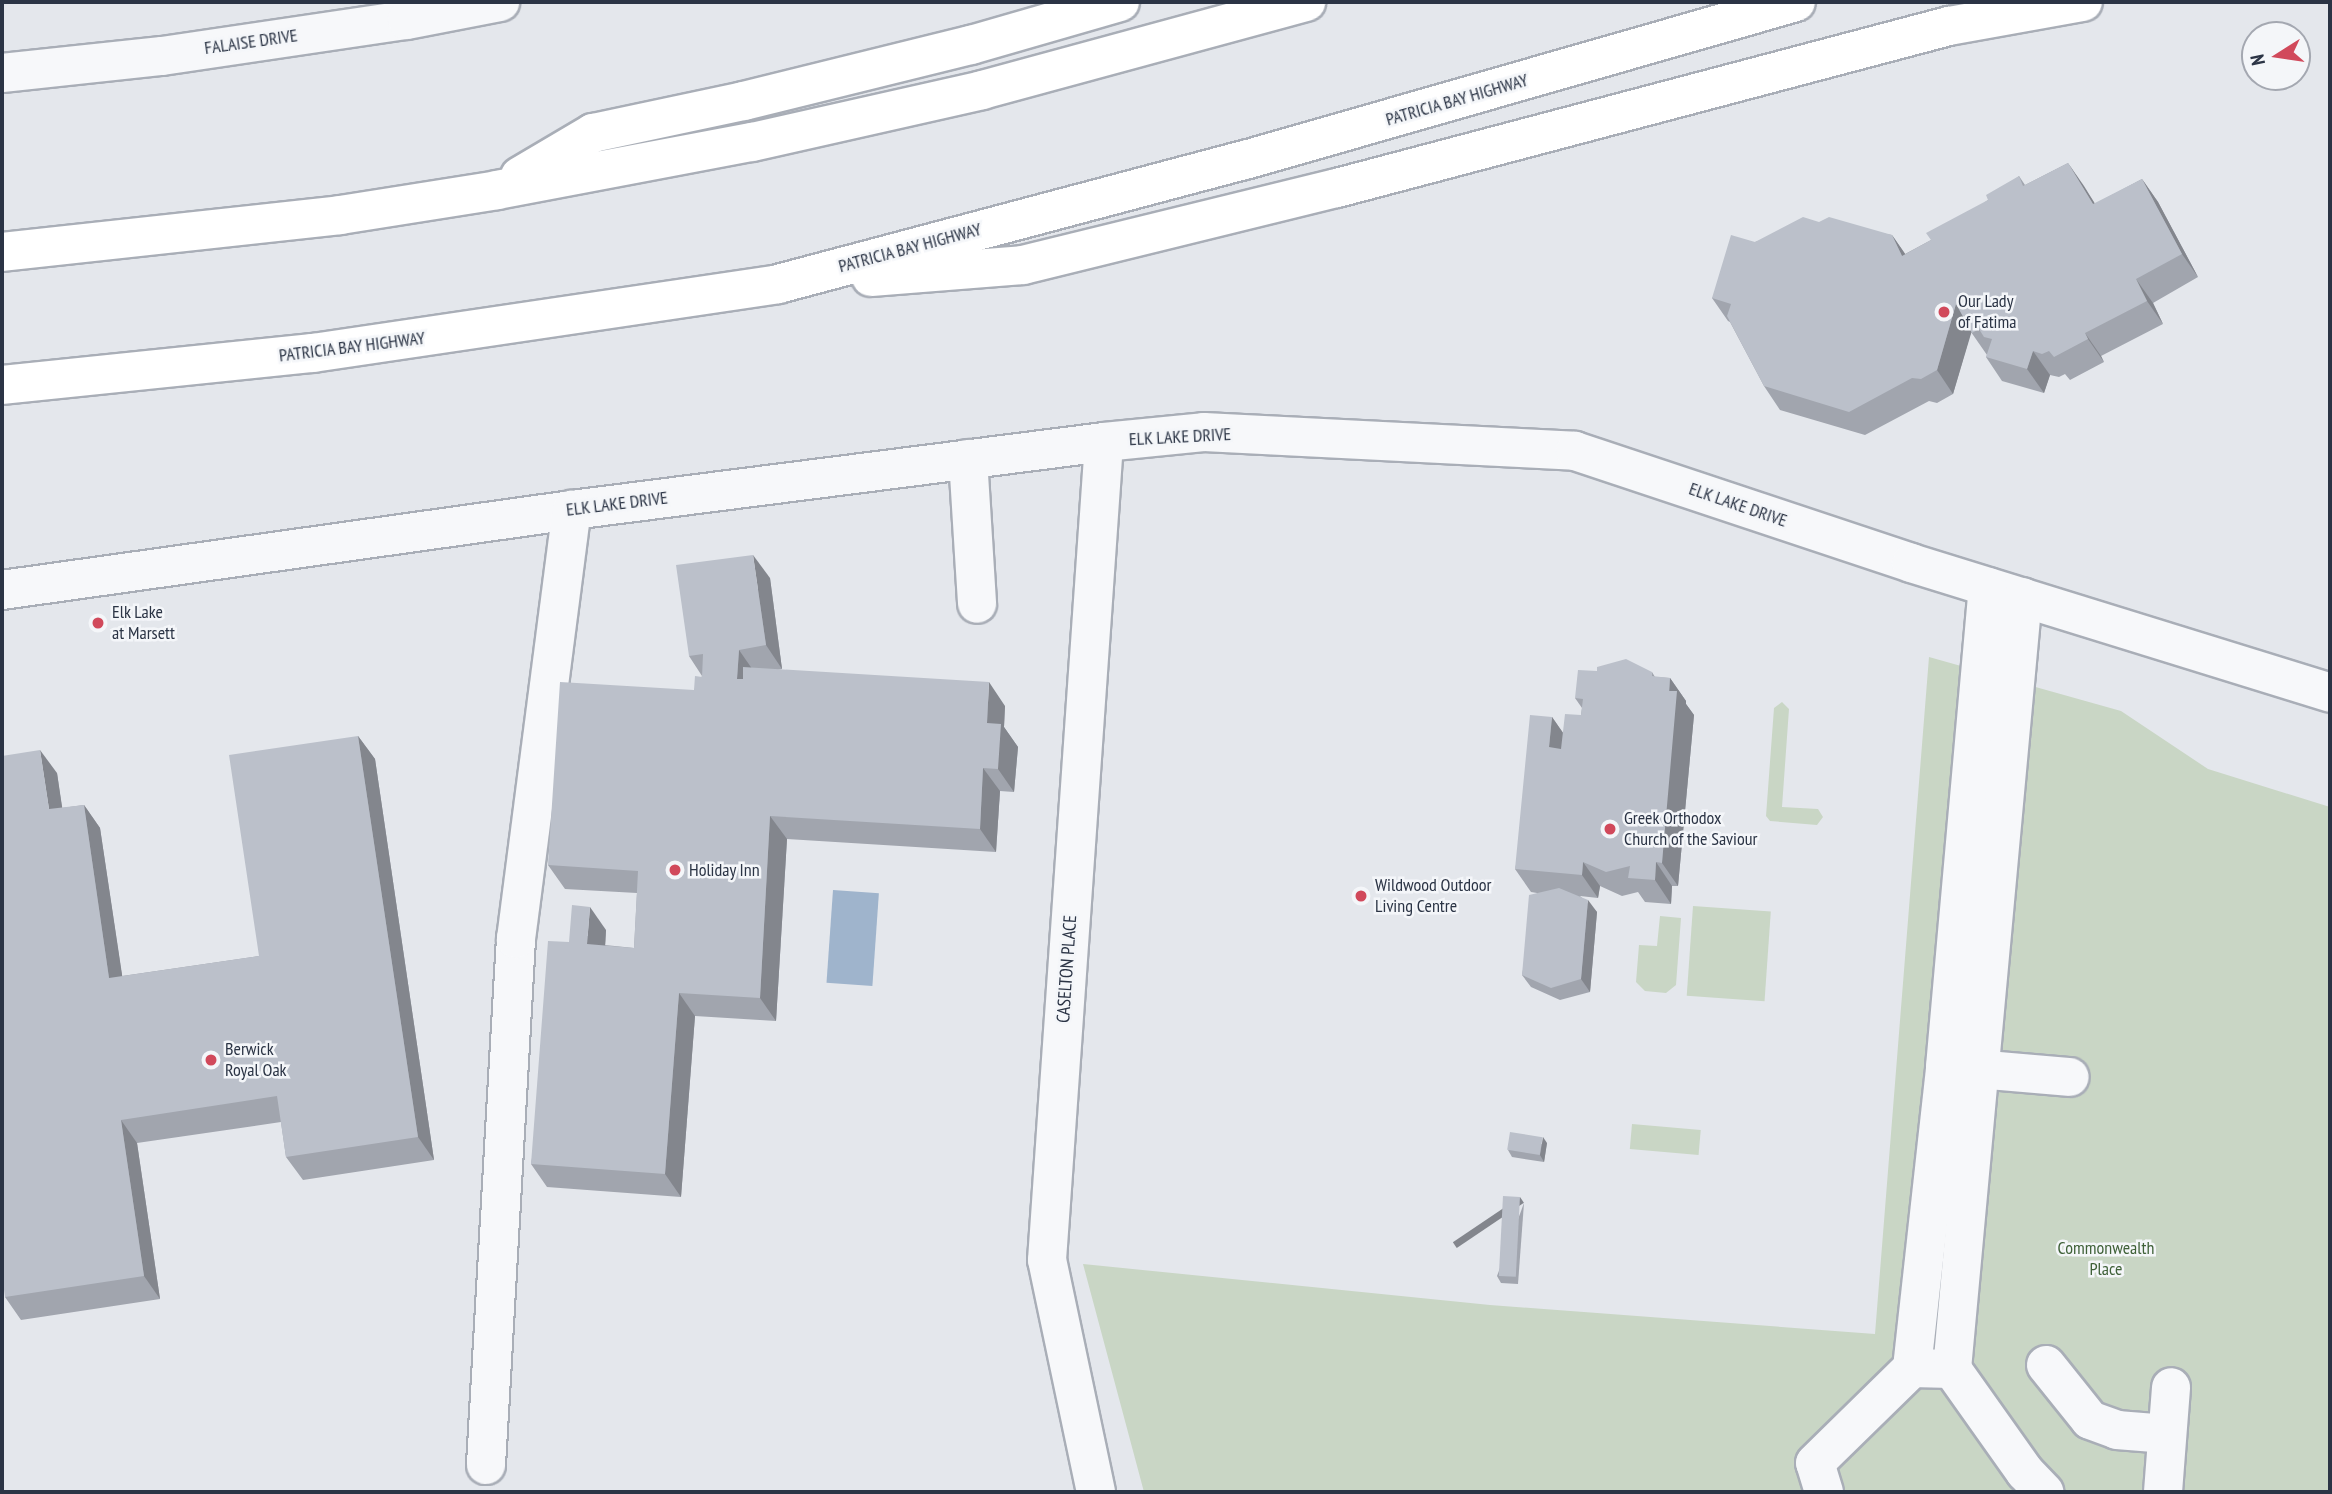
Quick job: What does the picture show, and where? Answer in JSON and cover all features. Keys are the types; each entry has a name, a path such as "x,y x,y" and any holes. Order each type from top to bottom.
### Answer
{"highway":[{"path":"498,190 593,133 744,101 971,45 1120,2"},
{"path":"2,252 340,215 498,190 752,142 955,96 1306,2"},
{"name":"PATRICIA BAY HIGHWAY","path":"2,385 313,353 778,284 1245,160 1796,2"},
{"path":"778,284 1023,265 1338,188 1949,26 2083,2"}],"street":[{"name":"FALAISE DRIVE","path":"2,73 175,54 407,20 500,2"},
{"name":"ELK LAKE DRIVE","path":"2,590 572,510 1104,442 1204,432 1576,451 2005,592 2330,693"},
{"name":"CASELTON PLACE","path":"1096,1492 1047,1260 1104,442"},
{"path":"968,459 977,604"},
{"path":"485,1465 516,939 572,510"},
{"path":"2005,592 1962,1068 1952,1370 2029,1485"},
{"path":"1962,1068 2070,1077"},
{"path":"1819,1477 1912,1368 1962,1068"},
{"path":"2046,1365 2090,1420 2117,1430 2167,1434"},
{"path":"1912,1368 1952,1370"},
{"path":"2162,1492 2171,1387"}],"green space":[{"name":"Commonwealth Place","path":"1929,657 2121,711 2208,769 2330,807 2330,1492 1144,1492 1083,1264 1490,1305 1875,1334"},
{"path":"1782,702 1789,709 1782,807 1818,809 1823,817 1817,825 1770,821 1766,816 1774,708"},
{"path":"1693,906 1771,911 1765,1001 1687,996"},
{"path":"1660,916 1681,918 1676,985 1666,993 1645,991 1636,982 1639,945 1657,946"},
{"path":"1632,1124 1701,1130 1699,1155 1630,1149"}],"water":[{"path":"833,890 879,893 872,986 827,983"}],"building":[{"name":"Our Lady of Fatima","path":"2068,163 2093,204 2142,179 2182,254 2136,279 2147,301 2085,333 2088,339 2054,357 2049,351 2042,354 2033,351 2027,369 1986,357 1992,339 1984,337 1979,329 1972,333 1956,304 1937,370 1921,379 1912,378 1849,412 1764,386 1727,316 1731,304 1712,298 1731,235 1755,242 1803,217 1819,222 1829,217 1892,235 1902,256 1931,240 1926,233 1988,200 1986,195 2019,176 2023,186"},
{"name":"Holiday Inn","path":"753,555 766,645 739,650 737,679 743,679 743,667 989,682 987,723 1001,724 998,769 983,768 980,829 770,816 760,998 679,993 665,1174 531,1164 548,941 569,942 572,905 590,907 587,944 634,948 638,871 548,865 560,682 694,690 695,676 702,677 703,654 689,656 676,565"},
{"name":"Greek Orthodox Church of the Saviour","path":"1626,659 1652,672 1652,676 1670,678 1669,691 1677,691 1662,863 1656,862 1655,880 1628,878 1630,866 1606,872 1583,862 1582,875 1515,869 1530,715 1552,717 1549,747 1561,749 1565,714 1581,715 1583,699 1575,698 1578,670 1597,671 1597,667"},
{"name":"Berwick Royal Oak","path":"358,736 418,1137 286,1157 277,1096 121,1120 144,1276 5,1297 2,1275 2,756 40,750 49,809 84,805 109,978 259,956 229,755"},
{"path":"1559,888 1588,900 1581,979 1551,988 1522,975 1529,895"},
{"path":"1510,1132 1543,1137 1540,1155 1507,1150"},
{"path":"1503,1196 1520,1197 1516,1277 1499,1276"}],"place":[{"name":"Our Lady of Fatima","path":"1944,312"},
{"name":"Elk Lake at Marsett","path":"98,623"},
{"name":"Greek Orthodox Church of the Saviour","path":"1610,829"},
{"name":"Holiday Inn","path":"675,870"},
{"name":"Wildwood Outdoor Living Centre","path":"1361,896"},
{"name":"Berwick Royal Oak","path":"211,1060"}]}
